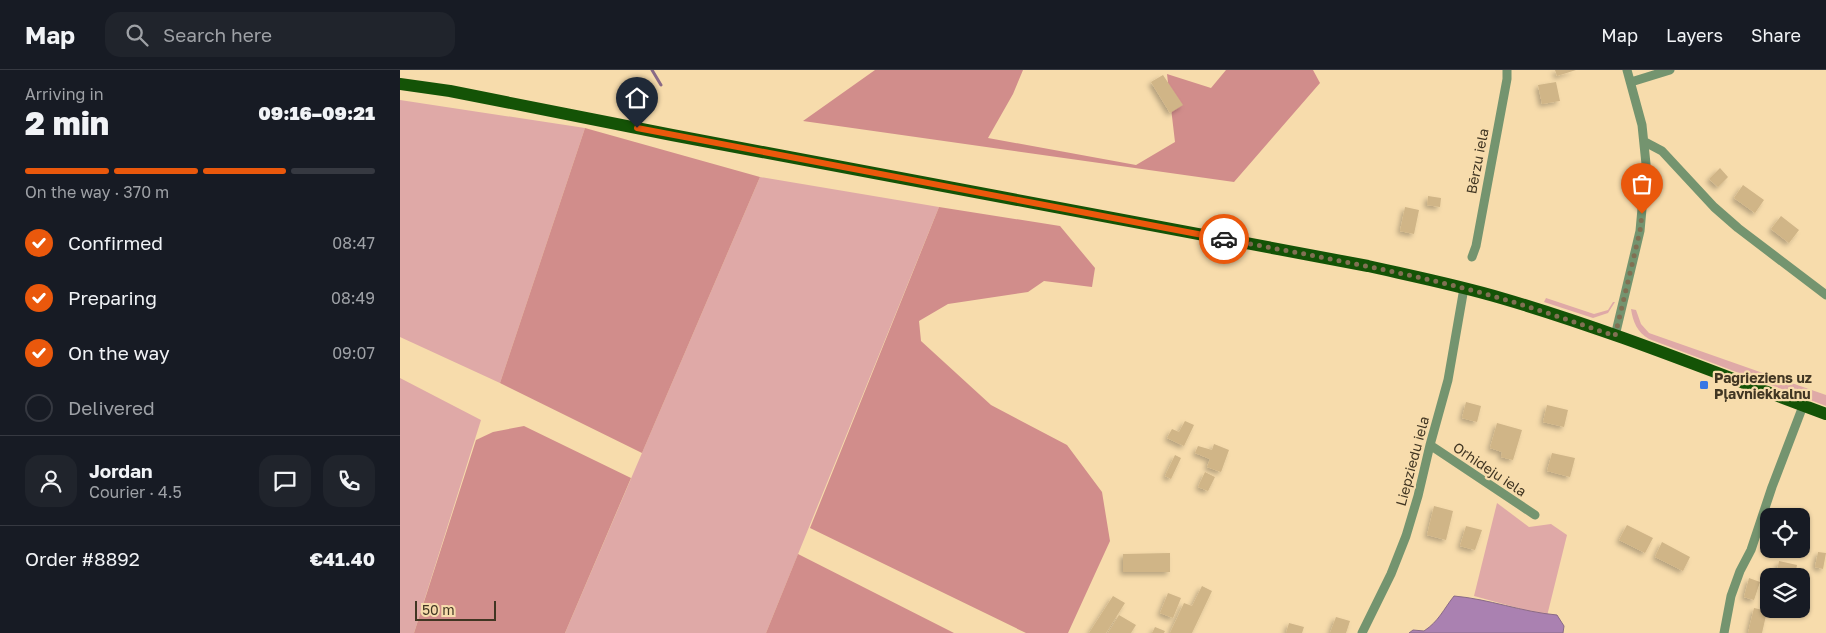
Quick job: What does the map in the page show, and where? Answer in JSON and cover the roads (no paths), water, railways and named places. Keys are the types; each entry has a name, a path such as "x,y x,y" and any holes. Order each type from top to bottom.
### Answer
{"main road":[{"path":"400,84 459,92 672,135 1368,266 1464,288 1529,307 1615,336 1826,414"}],"street":[{"name":"Bērzu iela","path":"1472,257 1476,246 1507,79 1506,70"},
{"path":"1615,336 1640,231 1646,164 1642,125 1627,70"},
{"path":"1631,82 1670,70"},
{"path":"1645,142 1662,151 1714,207 1738,228 1826,295"},
{"name":"Liepziedu iela","path":"1362,633 1391,574 1406,536 1418,496 1448,380 1464,288"},
{"path":"1724,633 1731,596 1751,550 1772,487 1803,406"},
{"name":"Orhideju iela","path":"1430,445 1535,515"}],"waterway":[{"path":"652,70 661,85"}],"place":[{"name":"Pagrieziens uz Pļavniekkalnu","path":"1704,385"}]}
